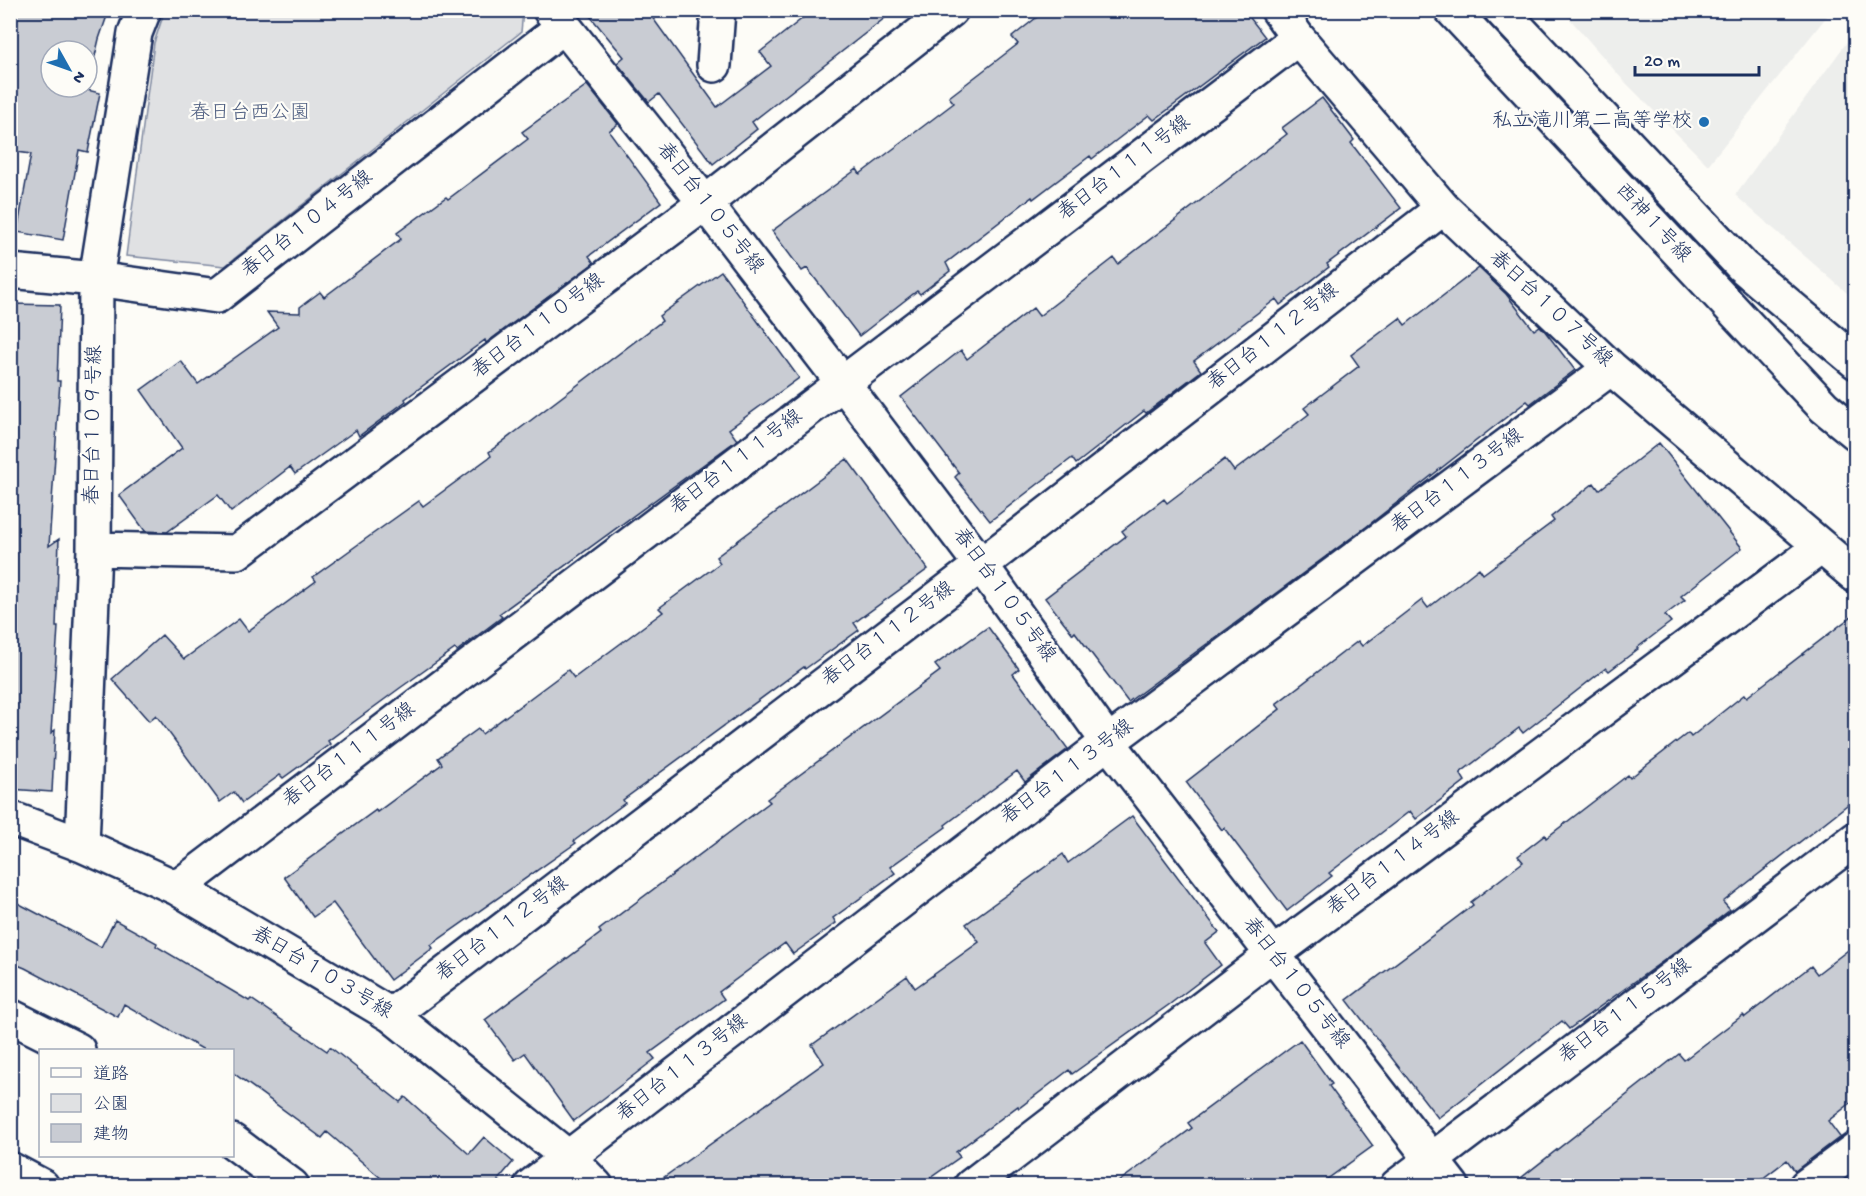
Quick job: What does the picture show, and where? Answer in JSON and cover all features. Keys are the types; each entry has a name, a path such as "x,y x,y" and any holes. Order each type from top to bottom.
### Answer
{"street":[{"name":"春日台１０９号線","path":"82,845 94,549 96,279 135,33 144,10"},
{"path":"714,65 718,10"},
{"name":"春日台１１０号線","path":"94,549 237,552 705,203 951,10"},
{"name":"春日台１０７号線","path":"1278,10 1298,38 1443,208 1611,368 1856,576"},
{"name":"西神１号線","path":"1452,10 1824,407 1856,433"},
{"name":"西神１号線","path":"1502,10 1742,266 1856,362"},
{"name":"春日台１０４号線","path":"10,271 96,279 217,296 557,18"},
{"name":"春日台１０５号線","path":"557,18 705,203 981,565 1108,742 1452,1185"},
{"name":"春日台１１１号線","path":"177,888 1298,38"},
{"name":"春日台１１２号線","path":"391,1015 981,565 1443,208"},
{"name":"春日台１１３号線","path":"531,1185 1108,742 1611,368"},
{"name":"春日台１１４号線","path":"971,1185 1272,955 1821,547"},
{"name":"春日台１０３号線","path":"10,818 82,845 177,888 391,1015 568,1157 596,1185"},
{"name":"春日台１１５号線","path":"1397,1185 1856,839"},
{"path":"10,1017 76,1049"},
{"path":"234,1142 292,1185"},
{"path":"1806,1185 1856,1149"},
{"path":"10,1169 42,1185"}],"shaded area":[{"name":"私立滝川第二高等学校","path":"1563,11 1831,11 1708,165 1623,80"},
{"path":"1855,31 1855,300 1735,195"}],"green space":[{"name":"春日台西公園","path":"165,10 523,11 521,32 225,266 126,256 154,43"}],"building":[{"path":"10,10 109,10 99,39 39,39 39,99 99,99 88,152 79,150 63,240 17,232 31,154 10,151"},
{"path":"585,10 647,10 717,107 771,66 760,52 813,10 895,10 752,122 757,129 713,164 659,94 649,102 617,63 624,57"},
{"path":"1046,10 1244,10 1265,37 1154,120 1149,115 1092,159 1090,156 1033,199 1032,197 946,263 950,271 920,294 917,291 859,336 807,268 802,271 772,231 857,169 860,174 954,103 949,97 1018,44 1012,37"},
{"path":"587,85 618,124 609,131 661,202 589,256 594,263 486,343 485,340 359,436 356,430 295,474 290,467 231,512 218,495 167,532 145,531 119,495 182,448 141,390 181,361 198,384 278,327 267,312 300,313 300,307 320,292 324,297 401,239 397,233 446,197 448,199 528,139 522,132"},
{"path":"1322,98 1354,140 1351,143 1401,208 1327,264 1329,267 1280,305 1276,299 1194,361 1201,371 1146,413 1144,411 1076,464 1072,458 990,521 955,477 959,473 901,397 961,350 967,359 1033,308 1039,316 1114,258 1118,264 1287,134 1282,128"},
{"path":"1479,268 1506,294 1534,330 1540,326 1544,330 1575,370 1530,404 1527,401 1366,527 1128,702 1075,632 1073,634 1045,598 1126,536 1122,531 1164,499 1167,503 1225,459 1234,471 1309,414 1304,408 1359,366 1351,355 1400,318 1405,325"},
{"path":"721,271 799,378 729,429 737,440 499,614 502,617 457,651 455,649 328,741 330,744 283,778 280,775 242,803 234,792 220,802 156,715 149,721 112,679 162,635 184,659 239,619 248,631 316,581 313,577 360,543 419,501 423,506 491,456 489,452 662,321 659,316"},
{"path":"10,304 60,305 57,381 60,381 49,546 59,539 56,627 58,627 51,733 55,730 52,792 10,789"},
{"path":"1659,443 1742,548 1681,596 1685,600 1665,615 1671,622 1638,649 1609,671 1606,668 1523,733 1519,728 1460,773 1465,781 1416,819 1410,811 1329,873 1332,876 1287,911 1186,782 1280,709 1276,704 1358,641 1362,646 1422,600 1428,608 1479,568 1483,574 1554,521 1551,517 1594,483 1599,490"},
{"path":"847,459 928,569 854,623 859,630 805,669 804,667 623,800 625,803 574,841 576,843 431,945 433,948 390,980 333,903 313,917 284,877 442,764 438,758 478,729 482,734 568,670 574,678 663,612 659,608 720,563 716,557"},
{"path":"1856,613 1856,798 1723,902 1730,910 1677,951 1569,1029 1562,1021 1438,1118 1347,1000 1473,905 1471,902 1523,862 1518,856 1545,835 1546,838 1628,775 1630,778 1688,733 1691,737 1745,694 1747,697"},
{"path":"988,627 1019,669 1013,674 1068,749 1025,782 1017,771 945,825 946,827 890,867 895,873 833,918 836,923 793,954 785,943 719,992 724,999 650,1053 655,1059 574,1121 525,1053 515,1060 485,1020 601,933 599,930 770,802 767,799 940,671 935,665"},
{"path":"1132,816 1219,932 1205,943 1221,965 1072,1074 1069,1070 1019,1108 1018,1106 956,1152 960,1157 920,1185 653,1185 824,1063 812,1045 907,976 915,988 979,942 966,924 1063,854 1068,863"},
{"path":"10,899 101,947 115,920 157,943 156,946 249,1001 251,999 327,1051 330,1047 400,1102 405,1097 469,1154 484,1137 513,1162 498,1180 505,1185 389,1185 327,1132 322,1138 234,1073 234,1049 202,1049 124,1004 118,1017 10,962"},
{"path":"1856,944 1856,1099 1828,1121 1840,1137 1795,1171 1787,1160 1754,1185 1512,1185 1679,1054 1684,1060 1811,966 1817,974"},
{"path":"1300,1040 1332,1084 1329,1086 1373,1146 1319,1185 1114,1185 1192,1128 1188,1123"}],"place":[{"name":"私立滝川第二高等学校","path":"1704,122"}]}
